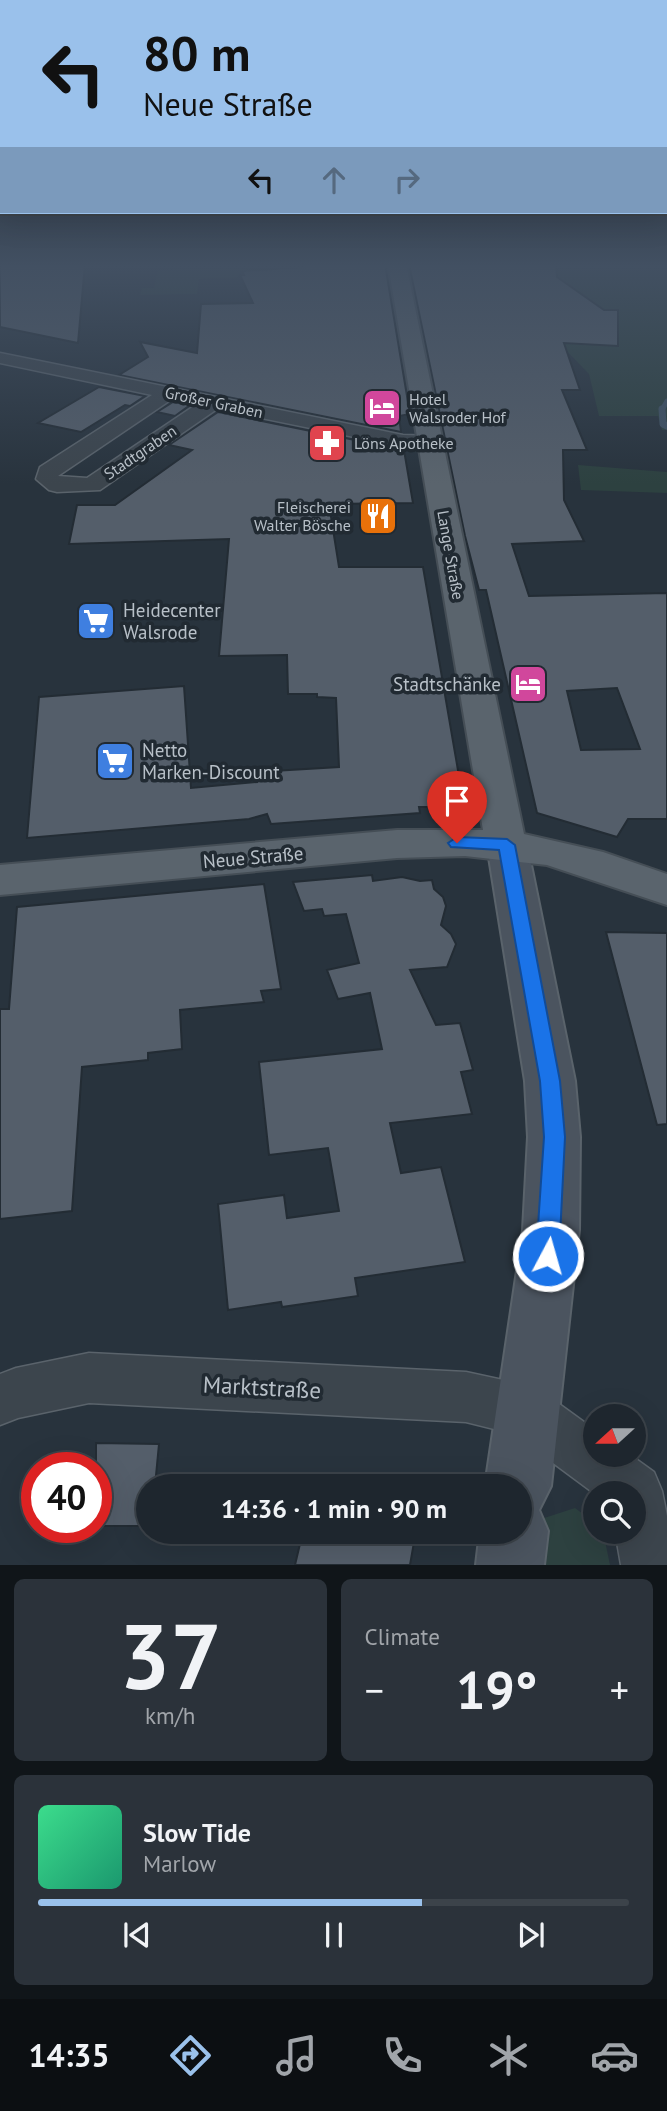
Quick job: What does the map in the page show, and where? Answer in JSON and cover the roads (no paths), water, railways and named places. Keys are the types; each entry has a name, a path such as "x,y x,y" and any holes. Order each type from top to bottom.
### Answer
{"main road":[{"name":"Lange Straße","path":"410,337 498,811 507,845"},
{"name":"Neue Straße","path":"0,880 397,844 507,845 567,857 667,890"}],"street":[{"name":"Großer Graben","path":"0,358 403,441 429,440"},
{"name":"Stadtgraben","path":"168,393 48,472 47,479 57,485 92,485 214,402"},
{"path":"507,845 550,1081 554,1137 551,1230 519,1474"},
{"name":"Marktstraße","path":"0,1400 16,1393 89,1378 467,1397 526,1411"},
{"path":"526,1411 635,1491 649,1565"},
{"path":"510,1565 512,1544"}],"waterway":[{"path":"662,410 667,401"},
{"path":"662,410 663,424 667,426"}],"place":[{"name":"Hotel Walsroder Hof","path":"382,408"},
{"name":"Löns Apotheke","path":"327,443"},
{"name":"Fleischerei Walter Bösche","path":"378,516"},
{"name":"Heidecenter Walsrode","path":"96,621"},
{"name":"Stadtschänke","path":"528,684"},
{"name":"Netto Marken-Discount","path":"115,761"}]}
